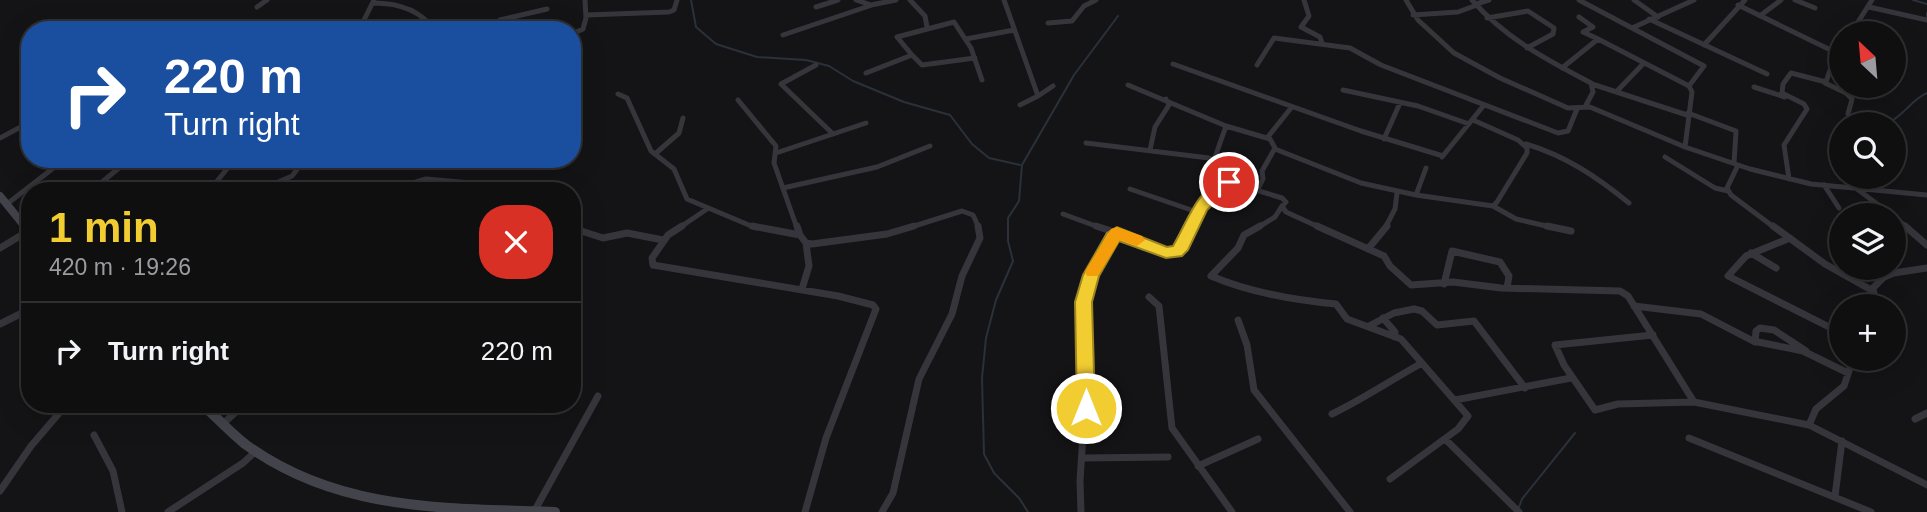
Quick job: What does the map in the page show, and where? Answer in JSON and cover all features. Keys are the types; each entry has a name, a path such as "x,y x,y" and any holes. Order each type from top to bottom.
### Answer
{"main road":[{"path":"0,196 21,221"},
{"path":"211,413 256,451 302,479 329,491 398,510 555,512"}],"street":[{"path":"257,7 267,0"},
{"path":"581,30 586,15 585,0"},
{"path":"586,15 668,12 674,10 677,0"},
{"path":"816,7 838,0"},
{"path":"856,0 875,5"},
{"path":"783,35 896,0"},
{"path":"910,0 925,16 927,27"},
{"path":"1004,0 1014,30 1024,48 1038,96"},
{"path":"1048,23 1072,21 1084,6 1096,0"},
{"path":"1304,0 1309,16 1301,27 1320,37 1322,43"},
{"path":"1406,0 1413,15 1427,32 1460,57 1568,108 1595,109 1736,164 1789,179 1829,186"},
{"path":"1413,15 1458,12 1475,3 1489,0"},
{"path":"1578,0 1702,65 1701,72 1689,86"},
{"path":"1634,0 1658,17"},
{"path":"1632,28 1694,0"},
{"path":"1761,15 1774,8 1781,0"},
{"path":"1795,0 1815,8"},
{"path":"1859,21 1872,0"},
{"path":"364,21 374,1 403,6 427,21"},
{"path":"1704,45 1723,27 1740,2 1829,49"},
{"path":"1475,3 1487,18 1527,48 1592,84 1736,131 1736,164 1728,191"},
{"path":"1869,7 1927,20"},
{"path":"500,21 547,9"},
{"path":"1487,18 1528,11 1555,29 1553,34 1527,48"},
{"path":"1579,17 1593,27 1583,32 1689,86 1692,92 1687,114 1685,146"},
{"path":"1649,19 1767,74"},
{"path":"975,58 918,64 897,37 954,22 966,39 975,58 982,80"},
{"path":"966,39 1014,30"},
{"path":"1257,65 1274,38 1322,43 1350,48 1381,65 1558,133 1568,131 1577,109"},
{"path":"1562,68 1598,39"},
{"path":"866,73 912,55"},
{"path":"1173,64 1291,108 1442,157 1484,105"},
{"path":"1616,92 1643,64"},
{"path":"816,65 781,85 833,134"},
{"path":"1788,97 1781,91 1788,74 1842,90 1852,99 1849,112"},
{"path":"1825,83 1829,76"},
{"path":"1585,107 1593,92 1592,84"},
{"path":"1128,85 1226,125 1267,138 1272,141 1275,149 1353,182 1397,192 1493,206 1516,219 1571,231"},
{"path":"1020,105 1053,86"},
{"path":"1754,87 1772,95 1788,97 1804,104 1807,109 1784,145 1789,179"},
{"path":"1343,90 1471,122 1524,144 1565,157 1585,167 1629,203"},
{"path":"618,94 627,98 654,155 674,169 687,199 770,232 800,235"},
{"path":"1150,150 1155,127 1169,105 1166,99"},
{"path":"738,100 776,146 774,163 800,235 806,243 809,266 802,289"},
{"path":"1384,139 1400,103"},
{"path":"1267,138 1291,108"},
{"path":"654,155 677,135 682,118"},
{"path":"776,153 866,123"},
{"path":"1226,125 1214,160 1227,182"},
{"path":"0,138 21,127"},
{"path":"1086,143 1214,160"},
{"path":"1493,206 1527,153 1524,144"},
{"path":"783,188 877,167 930,146"},
{"path":"1258,189 1263,179 1262,171 1275,149"},
{"path":"1665,157 1715,188 1728,191 1825,264 1873,294"},
{"path":"35,182 53,168"},
{"path":"103,182 119,168"},
{"path":"216,182 228,168"},
{"path":"279,182 301,168"},
{"path":"1416,195 1426,169"},
{"path":"416,182 426,179 460,182"},
{"path":"1063,214 1171,253 1180,250 1197,212 1221,185 1227,182 1282,198 1286,202 1275,217 1244,235 1238,247 1210,276 1239,288 1338,305 1347,319 1401,339 1464,408 1468,419 1390,479"},
{"path":"1824,185 1836,203"},
{"path":"1130,189 1197,212"},
{"path":"1855,189 1875,203"},
{"path":"1864,189 1927,195"},
{"path":"1368,249 1394,215 1398,206 1397,192"},
{"path":"7,204 21,193"},
{"path":"1282,206 1293,216 1384,256 1405,282 1411,285 1454,282 1507,288 1613,290 1624,293 1694,402"},
{"path":"707,209 663,240 652,258 653,265 861,301 873,305 876,312 826,438 805,512"},
{"path":"806,243 887,234 962,211 971,212 980,229 980,237 962,276 952,314 919,379 893,493 882,512"},
{"path":"1906,228 1927,245"},
{"path":"581,231 612,239 627,233 663,240"},
{"path":"1081,512 1079,482 1087,383 1084,302 1091,275 1117,233"},
{"path":"1913,234 1927,235"},
{"path":"0,248 21,236"},
{"path":"1790,237 1751,253 1741,260 1728,276 1829,327"},
{"path":"1444,284 1452,251 1500,262 1509,276 1507,288"},
{"path":"1751,253 1776,268"},
{"path":"1872,291 1884,277 1927,268"},
{"path":"1149,297 1159,306 1172,428 1232,512"},
{"path":"1634,306 1701,314 1755,342 1809,353"},
{"path":"1370,326 1383,318 1410,309 1423,311 1437,325 1474,321 1524,388"},
{"path":"0,324 21,314"},
{"path":"1383,318 1395,332 1395,337"},
{"path":"1238,320 1247,345 1254,390 1350,512"},
{"path":"1755,342 1756,331 1769,328 1848,373 1839,393 1816,409 1810,425"},
{"path":"1653,335 1555,345 1571,378 1586,394 1595,410 1618,404 1694,402 1810,425 1927,485"},
{"path":"1332,414 1363,399 1375,389 1422,363"},
{"path":"1455,400 1571,378"},
{"path":"535,510 598,396"},
{"path":"0,491 16,464 58,413"},
{"path":"222,425 235,413"},
{"path":"1915,419 1927,414"},
{"path":"94,435 113,471 122,512"},
{"path":"1689,438 1871,512"},
{"path":"1198,466 1258,439"},
{"path":"1445,439 1519,512"},
{"path":"1835,496 1842,441"},
{"path":"168,512 243,463 256,451"},
{"path":"1083,458 1168,457"}],"waterway":[{"path":"691,0 696,27 716,44 757,57 806,60 829,66 853,81 904,102 950,115 972,144 989,158 1020,165"},
{"path":"1913,0 1927,4"},
{"path":"1028,512 1019,498 994,473 984,454 982,378 986,338 996,300 1013,261 1008,241 1008,218 1019,201 1022,165 1074,75 1118,16"},
{"path":"1903,112 1927,93"},
{"path":"1519,507 1522,499 1575,433"}],"slow traffic":[{"path":"1093,272 1117,233 1137,240"}],"route":[{"path":"1086,408 1084,302 1091,275 1113,237 1117,233 1166,253 1176,252 1180,250 1200,207 1221,185 1229,182"}]}
